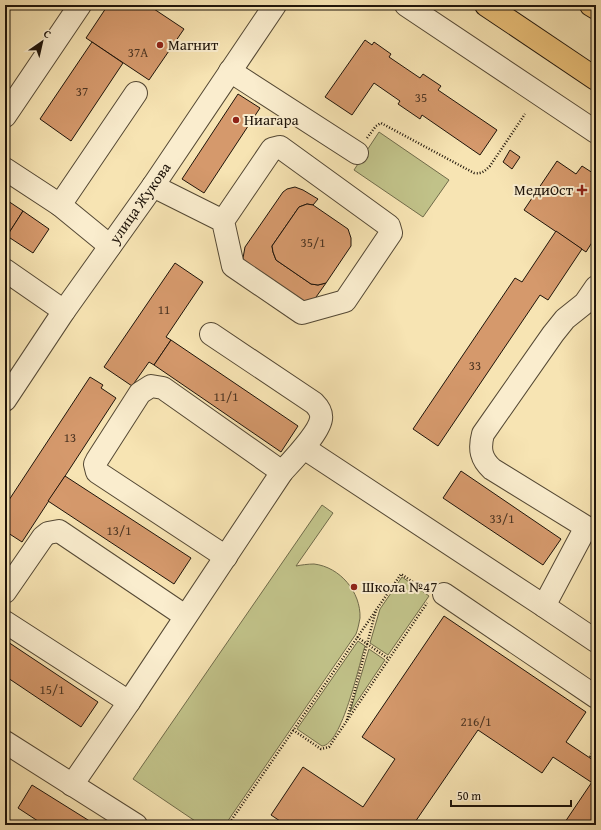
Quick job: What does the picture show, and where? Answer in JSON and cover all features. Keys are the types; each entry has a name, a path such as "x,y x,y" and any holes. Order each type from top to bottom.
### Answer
{"main road":[{"path":"486,5 596,79"},
{"path":"592,5 596,8"}],"street":[{"name":"улица Жукова","path":"5,400 64,311 153,186 275,5"},
{"path":"406,5 596,132"},
{"path":"5,116 73,7"},
{"path":"230,71 356,153"},
{"path":"60,205 136,93"},
{"path":"280,146 389,226 391,233 344,301 302,313 233,266 223,221 272,150 280,146"},
{"path":"5,169 60,205 110,246"},
{"path":"153,186 223,221"},
{"path":"5,270 64,311"},
{"path":"544,606 591,531 492,469 485,462 481,453 480,444 483,434 538,353 565,320 585,303 596,287"},
{"path":"72,785 282,472 304,448 319,425 321,419 318,407 211,334"},
{"path":"226,557 97,472 95,464 97,460 140,393 150,386 163,388 282,472"},
{"path":"304,448 596,641"},
{"path":"5,592 43,537 48,533 59,531 185,616"},
{"path":"435,597 596,697"},
{"path":"5,622 129,702"},
{"path":"8,750 72,785 136,825"}],"path":[{"path":"356,153 376,126 381,123 474,173 479,174 484,172 490,166 525,114"},
{"path":"228,825 293,730 357,637 401,574 435,597 389,659 326,749 317,747 293,730"},
{"path":"346,722 377,608"},
{"path":"357,637 389,659"},
{"path":"590,757 596,747"}],"green space":[{"path":"379,132 449,180 423,217 354,170"},
{"path":"322,505 333,513 296,566 314,564 323,566 332,570 347,582 353,590 359,608 360,618 356,634 225,825 201,825 133,779"},
{"path":"402,577 429,596 388,655 370,643 380,609"},
{"path":"358,641 365,646 349,702 343,719 336,732 329,742 322,746 297,729"},
{"path":"369,649 385,660 350,712"}],"building":[{"path":"108,5 148,5 184,29 149,80 86,38"},
{"path":"365,40 372,45 374,42 391,54 389,57 420,78 423,74 441,86 438,90 497,130 480,155 422,115 420,119 398,104 400,101 374,83 352,115 325,97"},
{"path":"92,42 123,63 71,141 40,119"},
{"path":"238,94 260,108 204,193 182,179"},
{"path":"510,150 520,157 512,169 503,162"},
{"path":"557,161 576,174 582,166 596,175 596,182 593,186 596,187 596,236 586,252 524,210"},
{"path":"295,187 318,199 313,205 307,204 299,207 272,246 276,260 311,284 318,285 326,283 309,307 245,263 243,258 245,247 283,192 287,189"},
{"path":"5,199 23,211 7,236 5,234"},
{"path":"307,204 313,205 348,229 351,238 351,246 326,283 318,285 311,284 276,260 272,246 299,207"},
{"path":"23,211 49,229 33,253 7,236"},
{"path":"556,231 582,249 548,300 540,295 438,446 413,429 515,278 522,282"},
{"path":"175,263 203,282 166,337 171,340 154,365 149,362 132,386 104,367"},
{"path":"171,340 298,426 281,452 154,365"},
{"path":"90,377 103,385 101,388 116,398 22,542 5,531 5,506"},
{"path":"461,471 561,539 543,565 443,498"},
{"path":"65,476 191,558 174,584 48,501"},
{"path":"444,616 586,712 566,742 596,762 596,775 591,782 553,757 542,773 478,730 413,825 286,825 271,815 303,767 363,807 395,759 362,737"},
{"path":"5,640 98,702 81,727 5,676"},
{"path":"596,776 596,825 563,825"},
{"path":"32,785 96,825 44,825 18,808"}],"place":[{"name":"Магнит","path":"160,45"},
{"name":"Ниагара","path":"236,120"},
{"name":"МедиОст","path":"582,190"},
{"name":"Школа №47","path":"354,587"}]}
